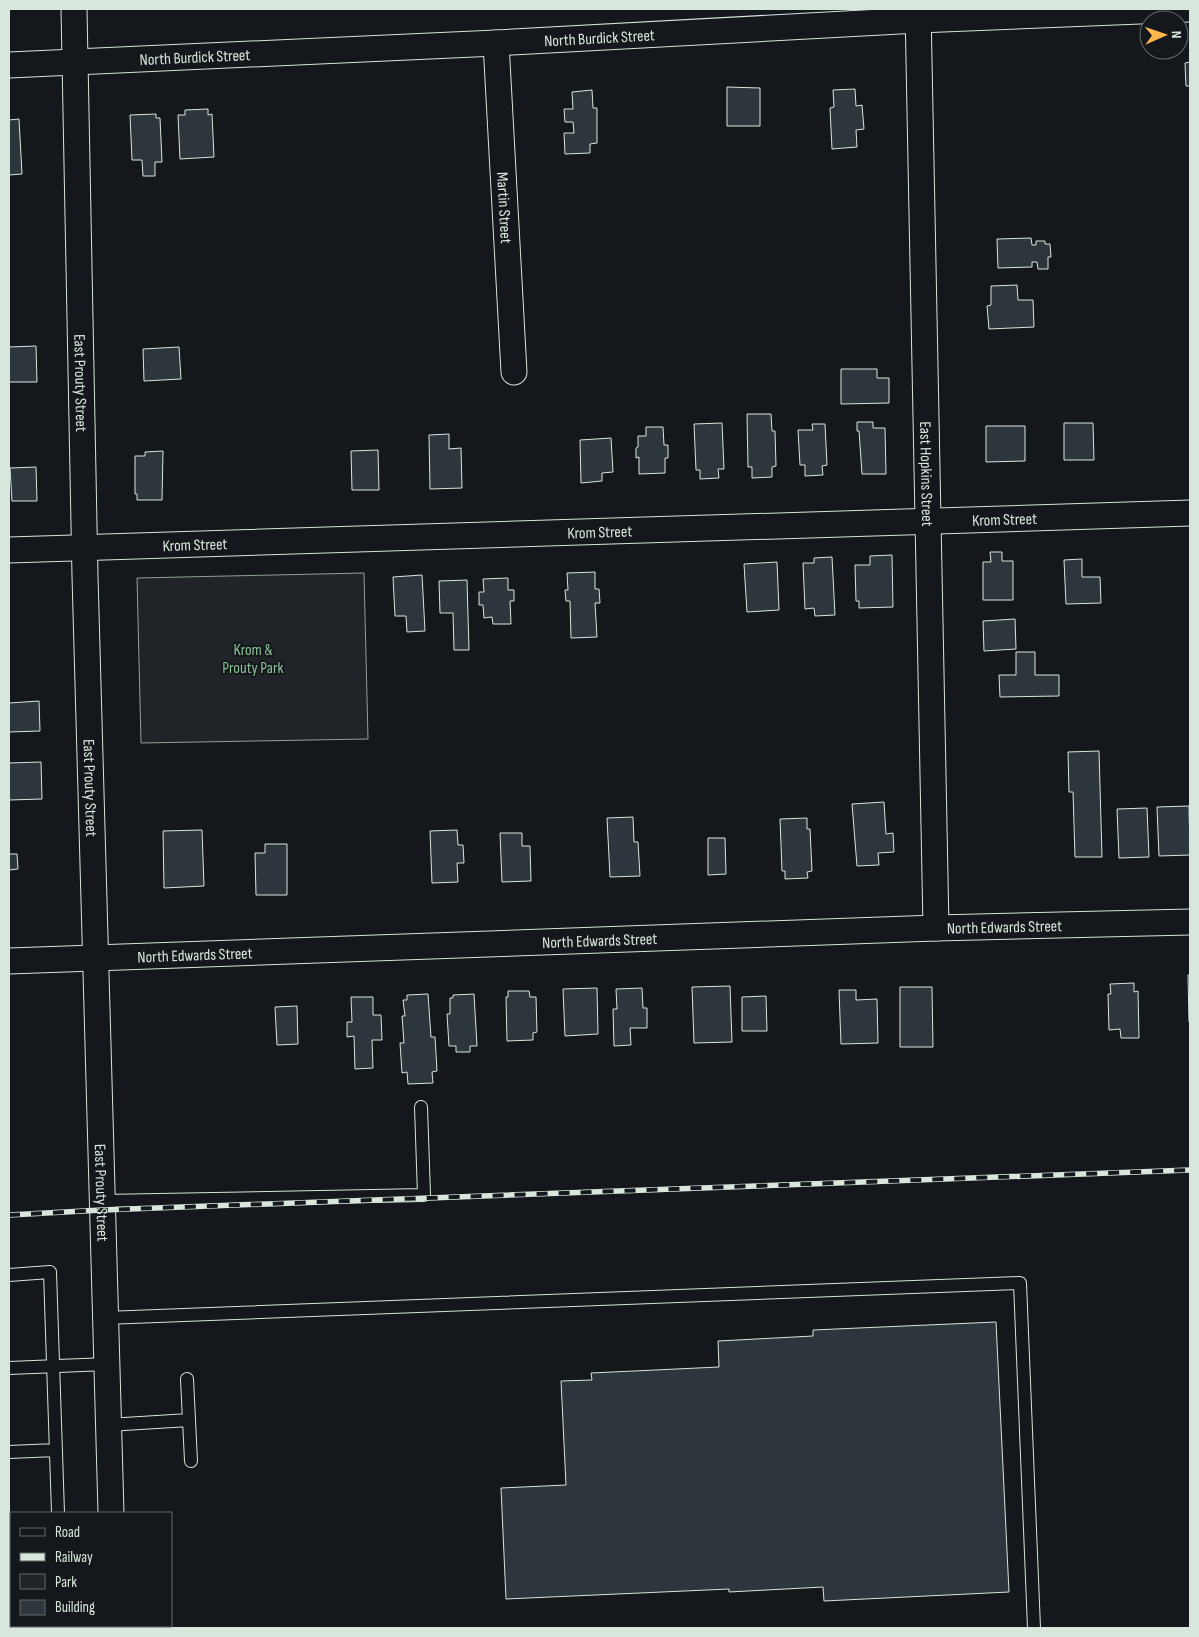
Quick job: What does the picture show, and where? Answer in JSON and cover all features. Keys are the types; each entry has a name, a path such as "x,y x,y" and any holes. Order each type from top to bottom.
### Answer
{"street":[{"name":"East Prouty Street","path":"74,9 94,958 111,1512"},
{"name":"North Burdick Street","path":"9,65 496,43 918,14 1190,9"},
{"name":"East Hopkins Street","path":"918,14 936,928"},
{"name":"Martin Street","path":"496,43 514,372"},
{"name":"Krom Street","path":"9,550 1190,513"},
{"name":"North Edwards Street","path":"9,961 936,928 1190,922"}],"lane":[{"path":"102,1201 424,1195 421,1108"},
{"path":"9,1274 50,1272 58,1512"},
{"path":"105,1318 1020,1283 1034,1628"},
{"path":"9,1368 107,1364"},
{"path":"187,1379 192,1461"},
{"path":"108,1425 189,1420"},
{"path":"9,1452 56,1450"}],"green space":[{"name":"Krom & Prouty Park","path":"364,573 368,739 141,743 137,578"}],"building":[{"path":"1190,62 1190,86 1186,86 1185,63"},
{"path":"727,87 760,88 760,126 727,126"},
{"path":"855,89 856,106 862,105 864,129 856,130 857,147 832,149 830,108 834,107 833,90"},
{"path":"592,90 593,108 597,108 597,143 590,144 590,153 565,154 564,133 574,133 573,122 565,122 564,109 573,109 572,92"},
{"path":"208,109 208,115 212,114 214,157 180,159 178,115 185,115 185,110"},
{"path":"156,114 156,118 160,118 162,162 155,162 155,176 143,176 142,160 132,160 130,115"},
{"path":"19,119 22,174 9,175 9,120"},
{"path":"1031,238 1032,245 1036,245 1036,241 1045,241 1045,244 1050,244 1051,257 1048,257 1048,269 1038,269 1037,262 1032,262 1032,267 998,268 997,239"},
{"path":"1017,285 1018,300 1033,300 1034,327 989,329 987,306 991,305 991,286"},
{"path":"36,346 37,382 9,382 9,347"},
{"path":"179,347 181,379 144,381 143,349"},
{"path":"841,369 877,369 877,378 889,378 889,403 841,404"},
{"path":"747,414 771,414 772,431 775,431 776,466 772,467 772,477 752,478 752,467 748,467"},
{"path":"857,422 873,422 873,428 885,428 886,474 862,474"},
{"path":"722,423 724,469 718,469 719,478 700,479 700,470 696,470 694,424"},
{"path":"1064,423 1093,423 1094,460 1064,460"},
{"path":"812,424 825,424 827,465 822,466 823,475 805,476 805,465 800,465 798,430 813,430"},
{"path":"986,426 1025,426 1025,461 986,462"},
{"path":"646,427 663,427 664,445 668,445 668,458 665,458 665,473 639,474 639,457 636,458 636,448 638,447 638,436 646,436"},
{"path":"449,434 449,449 461,448 462,488 430,489 429,435"},
{"path":"611,438 613,472 602,473 602,481 581,483 580,440"},
{"path":"378,450 379,490 352,490 351,451"},
{"path":"163,451 162,500 137,500 137,494 135,494 135,456 145,456 145,452"},
{"path":"36,467 37,501 12,501 10,468"},
{"path":"990,552 1002,552 1002,561 1013,561 1013,600 983,600 983,562 991,562"},
{"path":"892,555 893,607 859,608 859,601 856,601 855,565 870,565 870,556"},
{"path":"832,557 835,615 815,616 814,608 805,609 803,563 814,563 814,558"},
{"path":"1082,559 1082,577 1100,577 1101,603 1066,604 1064,560"},
{"path":"777,562 779,610 747,612 744,564"},
{"path":"595,572 595,589 599,589 600,603 595,603 597,637 571,638 570,601 566,601 565,590 568,590 567,573"},
{"path":"422,575 425,631 407,632 406,616 395,616 393,577"},
{"path":"508,578 508,590 514,590 514,601 510,601 511,624 493,624 492,617 484,618 483,605 479,605 479,592 484,592 483,579"},
{"path":"467,580 469,650 454,650 453,613 440,613 439,581"},
{"path":"1015,619 1016,649 984,651 983,621"},
{"path":"1016,652 1035,652 1035,675 1059,675 1059,696 1000,697 999,675 1016,675"},
{"path":"39,701 40,731 9,732 9,703"},
{"path":"1099,751 1102,857 1075,857 1073,792 1069,792 1068,752"},
{"path":"41,762 42,799 9,800 9,763"},
{"path":"884,802 886,834 893,833 894,852 878,853 879,865 857,866 852,804"},
{"path":"1189,806 1190,855 1159,856 1157,807"},
{"path":"1147,808 1149,857 1119,858 1117,809"},
{"path":"633,817 634,842 638,842 640,876 610,877 607,818"},
{"path":"807,818 807,829 810,829 812,871 807,872 808,878 785,879 785,871 782,871 780,819"},
{"path":"202,830 204,886 164,888 163,831"},
{"path":"457,830 458,845 463,845 464,863 457,863 458,882 432,883 430,831"},
{"path":"500,833 522,833 522,846 530,846 531,881 502,882"},
{"path":"708,838 725,838 726,874 708,875"},
{"path":"265,844 287,844 287,895 256,895 255,853 265,853"},
{"path":"9,854 17,854 18,869 9,870"},
{"path":"1188,975 1190,975 1190,1022 1189,1022"},
{"path":"1134,983 1134,992 1138,991 1139,1038 1121,1038 1120,1029 1109,1030 1108,994 1111,994 1110,984"},
{"path":"730,986 732,1042 694,1043 692,987"},
{"path":"900,987 932,987 933,1047 900,1047"},
{"path":"597,988 598,1034 565,1036 563,989"},
{"path":"642,988 643,1008 647,1008 647,1028 630,1028 631,1045 614,1046 613,1009 617,1009 616,989"},
{"path":"839,990 856,990 856,1000 877,999 878,1043 841,1044"},
{"path":"508,991 529,991 530,997 536,997 537,1032 533,1033 533,1040 507,1041 506,997 508,997"},
{"path":"428,994 431,1037 435,1037 437,1071 432,1072 433,1083 408,1084 407,1072 402,1073 400,1043 404,1043 402,1016 405,1016 403,1000 407,1000 407,995"},
{"path":"474,994 477,1046 470,1046 470,1052 456,1052 456,1046 449,1046 447,1014 450,1014 450,998 453,998 453,995"},
{"path":"766,996 767,1031 742,1031 742,997"},
{"path":"351,997 373,997 373,1015 381,1015 382,1040 372,1040 373,1068 355,1069 354,1036 347,1037 347,1022 352,1022"},
{"path":"297,1006 298,1044 277,1045 275,1007"},
{"path":"996,1322 1009,1592 824,1601 823,1587 729,1592 729,1589 506,1599 501,1488 566,1485 561,1381 592,1380 591,1373 719,1367 718,1341 813,1336 813,1330"}],"railway":[{"path":"9,1215 1190,1170"}]}
